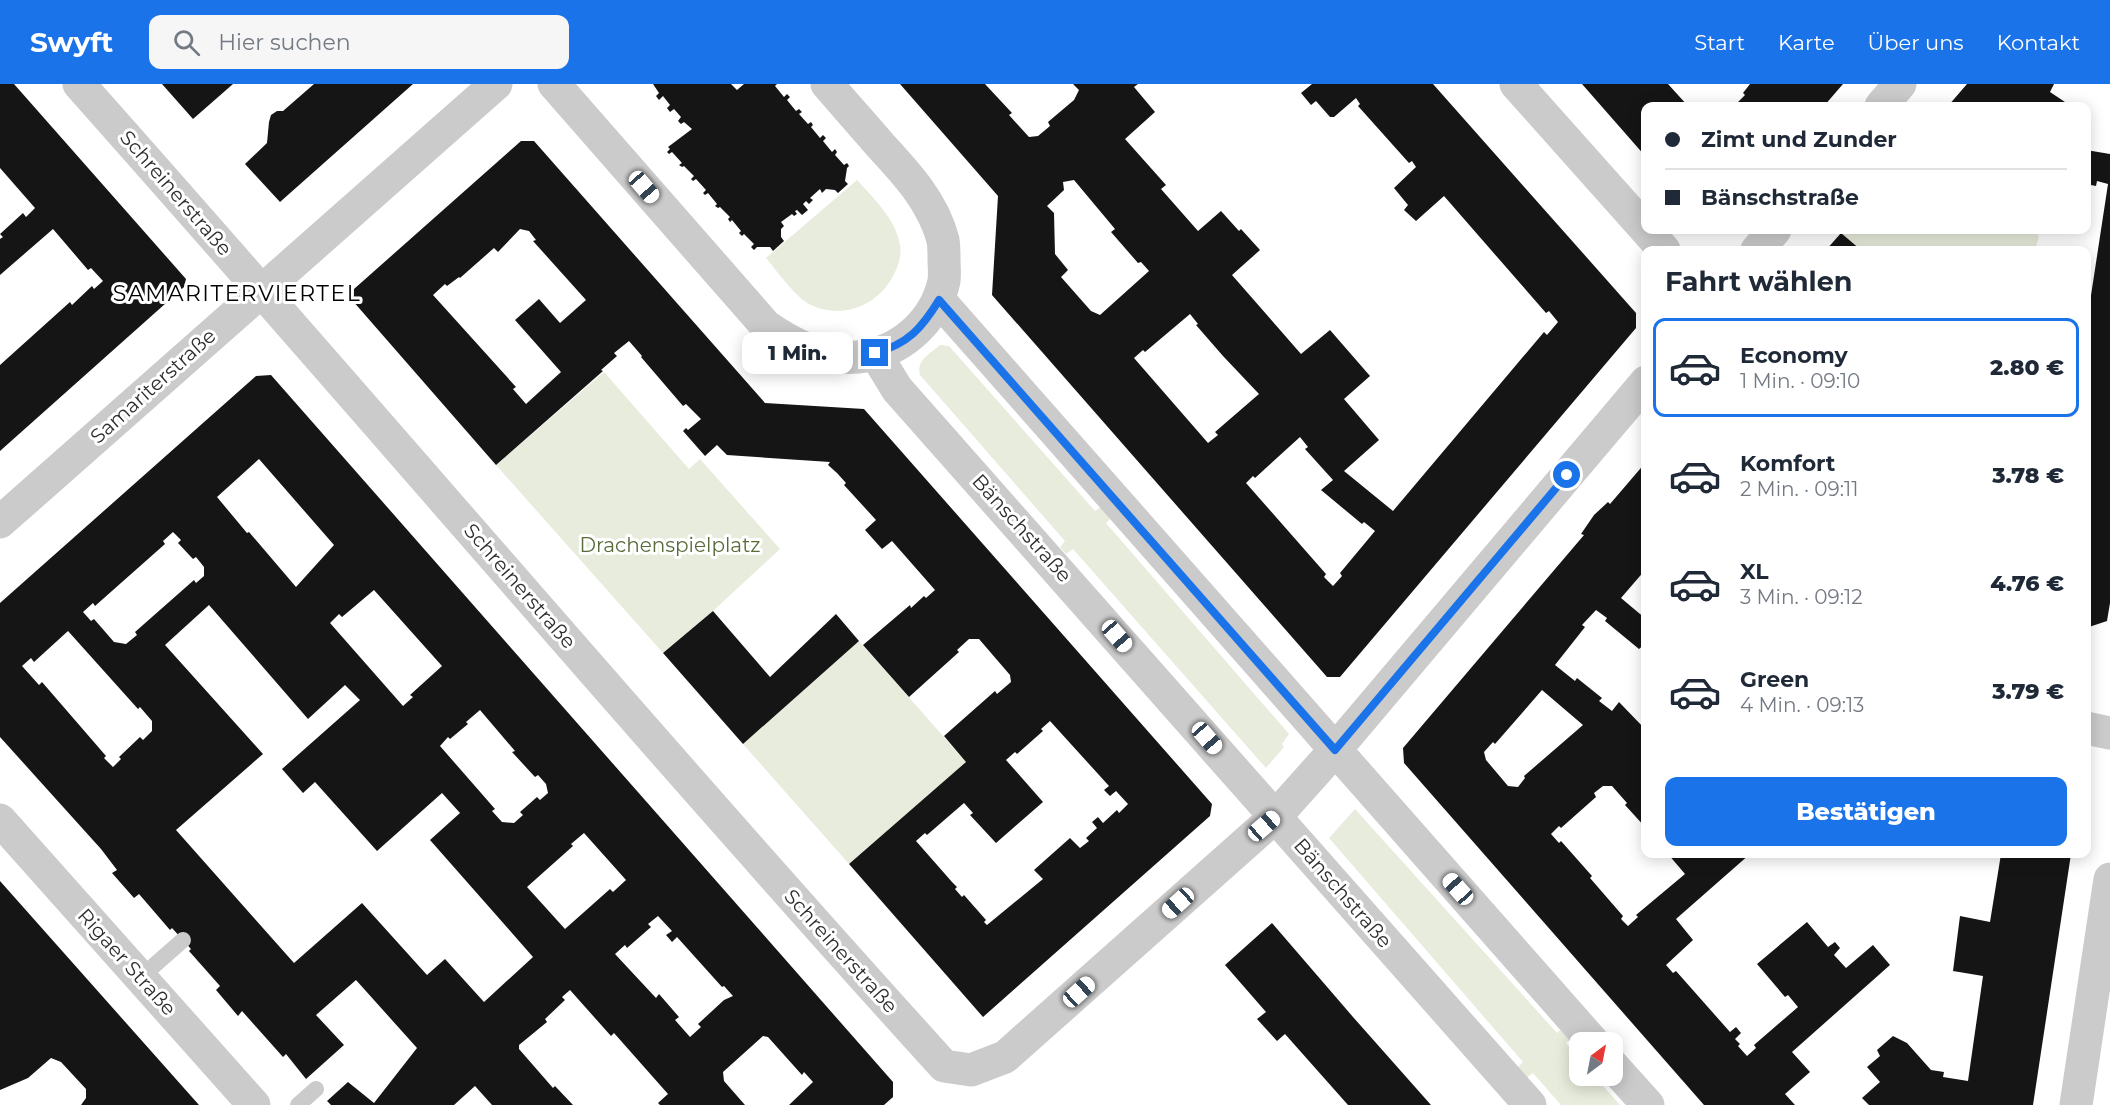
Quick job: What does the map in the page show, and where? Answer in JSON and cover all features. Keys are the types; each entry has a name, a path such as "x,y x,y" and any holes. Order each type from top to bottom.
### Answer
{"street":[{"name":"Schreinerstraße","path":"79,84 262,290 729,826 944,1066 971,1070 1005,1057 1276,816"},
{"name":"Samariterstraße","path":"0,522 496,84"},
{"path":"554,84 765,326 786,340 811,352 859,357 894,348 914,333 928,318 939,300 945,278 944,243 934,213 912,181 827,84"},
{"path":"1516,84 1641,224"},
{"path":"1884,102 1900,84"},
{"path":"1650,234 1660,246"},
{"path":"1761,246 1771,234"},
{"path":"939,300 1584,1032"},
{"name":"Bänschstraße","path":"875,353 897,389 1530,1105"},
{"path":"1276,816 1335,750 1641,388"},
{"path":"2091,729 2110,733"},
{"name":"Rigaer Straße","path":"0,820 254,1105"},
{"path":"2076,1105 2110,879"},
{"path":"1623,1077 1648,1105"}],"lane":[{"path":"141,978 183,940"},
{"path":"298,1105 316,1089"}],"green space":[{"path":"857,180 883,210 894,227 900,245 899,261 886,286 869,302 847,310 823,309 811,305 799,296 766,258"},
{"path":"1842,234 2037,234 2039,236 2036,246 1856,246"},
{"path":"940,345 949,346 1095,511 1101,507 1111,518 1106,523 1289,734 1282,744 1284,747 1266,768 1073,549 1066,554 1060,547 1065,541 920,375 922,361"},
{"name":"Drachenspielplatz","path":"604,372 689,469 700,459 780,549 713,611 663,653 496,465"},
{"path":"859,641 966,762 849,864 743,744"},
{"path":"1355,809 1557,1033 1560,1030 1569,1037 1566,1043 1569,1047 1569,1086 1603,1086 1620,1105 1561,1105 1533,1073 1526,1078 1517,1068 1523,1062 1329,838"}],"building":[{"path":"0,84 14,84 186,279 184,287 0,451 0,365 70,302 72,305 92,286 94,289 103,281 91,268 88,270 53,229 0,275 0,239 3,237 0,234 23,213 26,217 35,208 0,168"},
{"path":"162,84 233,84 193,119"},
{"path":"314,84 413,84 280,202 245,164 267,143 271,115 277,111 283,111"},
{"path":"653,84 731,84 737,90 744,84 777,84 775,86 784,97 787,94 790,97 787,100 796,111 799,109 802,112 799,114 808,124 811,122 813,125 811,127 820,138 823,135 826,138 823,141 832,152 835,149 837,152 835,155 844,165 847,163 849,166 845,181 848,184 838,193 835,190 826,189 822,193 820,189 810,198 813,200 809,204 806,201 803,204 808,210 802,215 797,210 795,211 797,214 794,216 792,214 781,222 784,226 781,229 781,237 784,241 773,251 770,247 757,247 754,250 751,247 754,244 744,234 742,236 739,233 741,231 732,220 730,222 728,219 730,217 720,207 715,206 717,204 708,193 705,195 703,193 706,190 696,179 693,181 691,179 694,176 684,166 679,165 682,163 672,152 669,154 667,152 670,149 668,147 692,129 684,122 681,124 678,121 681,117 674,109 670,112 667,108 670,105 663,96 659,100 656,96 659,93"},
{"path":"900,84 985,84 1012,113 1009,115 1029,137 1038,136 1050,126 1048,122 1074,100 1079,90 1073,84 1138,84 1134,87 1155,112 1125,139 1166,185 1161,189 1198,231 1221,211 1260,250 1232,275 1301,354 1330,330 1370,376 1344,399 1379,440 1344,471 1393,511 1544,332 1547,335 1558,322 1549,311 1546,313 1444,196 1416,221 1404,210 1408,205 1394,188 1416,167 1412,161 1409,163 1358,106 1360,104 1356,98 1334,117 1330,117 1316,101 1311,105 1301,93 1312,84 1433,84 1636,313 1636,328 1340,677 1327,677 992,295 998,196","holes":["1074,180 1115,229 1111,232 1138,263 1141,262 1149,271 1100,315 1091,311 1061,277 1068,270 1055,254 1054,213 1047,206 1064,190 1063,182","1190,314 1198,324 1196,325 1259,394 1215,432 1218,435 1208,443 1134,358 1143,350 1145,352","1300,437 1308,447 1305,449 1333,480 1321,490 1362,524 1364,522 1375,531 1340,573 1342,576 1333,586 1324,577 1326,574 1246,483 1253,476 1255,478"]},
{"path":"1582,84 1668,84 1684,102 1641,102 1641,151"},
{"path":"1750,84 1843,84 1827,102 1738,102 1745,95 1743,93"},
{"path":"1967,84 2054,84 2050,92 2065,102 1951,102"},
{"path":"521,141 534,141 765,403 864,409 1212,804 1210,816 983,1017 849,864 966,762 944,736 995,691 997,694 1011,682 1010,675 979,639 969,639 957,650 959,652 909,697 863,645 910,605 911,608 935,590 892,541 882,549 865,530 876,520 828,465 830,462 727,455 717,445 705,456 683,431 686,428 688,430 701,419 686,404 683,406 629,341 614,353 617,356 601,370 603,371 496,465 352,300 354,289","holes":["520,229 529,231 536,240 533,241 586,300 560,323 539,299 515,320 561,372 526,404 513,389 516,387 433,295 445,284 447,286 460,278 494,248 498,252","1050,721 1109,786 1104,790 1110,796 1116,791 1128,804 1119,813 1117,810 1103,823 1098,817 1092,822 1097,828 1086,838 1089,841 1080,848 1070,838 1034,870 1043,879 987,925 984,922 986,920 964,895 962,897 955,889 957,887 916,841 925,833 927,835 964,803 973,813 970,815 996,843 1043,802 1006,760 1015,752 1017,754 1043,731 1041,729"]},
{"path":"2091,151 2110,154 2110,603 2107,621 2091,626 2091,295 2108,184 2097,181 2096,186 2091,185"},
{"path":"1842,234 1856,246 1830,246"},
{"path":"271,375 893,1082 893,1097 884,1105 789,1105 813,1082 804,1072 802,1075 768,1037 763,1036 723,1072 724,1081 745,1105 660,1105 658,1103 668,1094 614,1033 611,1036 570,990 562,997 565,1000 545,1019 547,1022 519,1045 519,1049 553,1088 555,1086 573,1105 492,1105 475,1086 454,1105 331,1105 327,1101 348,1082 374,1103 417,1048 356,980 316,1015 344,1045 306,1079 286,1054 283,1057 242,1011 238,1016 216,990 220,986 189,951 191,949 172,928 170,930 139,894 134,898 112,873 117,870 101,849 0,737 0,603 256,376","holes":["259,459 334,545 296,587 249,532 247,533 217,497","173,532 181,540 178,543 193,559 196,557 204,567 204,576 196,583 194,580 135,632 137,635 126,644 114,642 94,619 91,621 83,612 93,603 95,606 165,544 163,541","374,590 442,666 410,695 413,697 403,706 330,623 339,614 342,617","209,605 308,719 345,685 360,700 282,769 303,793 315,782 377,851 442,793 460,813 430,840 533,957 484,1002 445,959 427,975 362,903 294,963 176,830 263,754 165,645","68,631 138,709 140,707 152,721 152,731 143,740 140,737 119,757 121,759 113,767 42,682 39,685 22,666 31,658 34,662","480,710 515,751 512,752 535,777 538,775 546,784 548,793 540,800 537,797 520,812 523,815 514,823 502,822 492,811 495,809 440,746 448,737 450,739 468,724 466,722","584,833 626,880 613,892 610,889 565,929 527,887 573,846 571,844","658,916 672,931 666,935 672,942 677,937 733,996 724,1000 698,1024 701,1027 690,1037 675,1020 679,1017 659,994 656,998 615,954 625,945 627,948 651,927 648,924"]},
{"path":"1641,468 1641,575 1621,598 1641,615 1641,647 1639,649 1605,621 1607,618 1596,610 1582,625 1585,627 1555,665 1575,681 1577,678 1602,698 1599,701 1612,711 1619,702 1641,725 1641,823 1612,786 1603,786 1594,793 1596,797 1551,834 1559,843 1561,841 1592,876 1590,878 1623,916 1621,919 1628,926 1638,917 1636,915 1685,874 1671,858 1745,858 1676,919 1693,940 1666,965 1673,973 1676,971 1730,1032 1736,1027 1741,1033 1735,1039 1747,1056 1756,1048 1754,1045 1798,1007 1788,995 1785,997 1757,964 1807,922 1828,947 1835,942 1840,948 1834,955 1846,968 1873,945 1890,965 1792,1052 1810,1072 1785,1094 1795,1105 1704,1105 1404,763 1403,748 1584,535 1581,534 1594,515 1608,502 1610,504","holes":["1542,690 1583,725 1524,776 1525,778 1518,787 1508,786 1486,760 1484,752 1493,742 1495,744"]},
{"path":"713,611 770,677 836,614 859,641 743,744 663,653"},
{"path":"2000,858 2070,858 2033,1105 1869,1105 1862,1098 1880,1082 1867,1067 1880,1056 1877,1050 1893,1036 1907,1043 1931,1070 1944,1072 1943,1077 1968,1081 1983,976 1953,971 1960,916 1990,922"},
{"path":"0,881 199,1105 81,1105 86,1098 86,1089 61,1062 51,1058 28,1078 0,1090"},
{"path":"1272,923 1431,1105 1348,1105 1285,1034 1277,1041 1257,1019 1266,1012 1225,965"}],"district":[{"name":"SAMARITERVIERTEL","path":"237,293"}],"route":[{"path":"875,353 894,348 914,333 928,318 939,300 1335,750 1567,475"}]}
